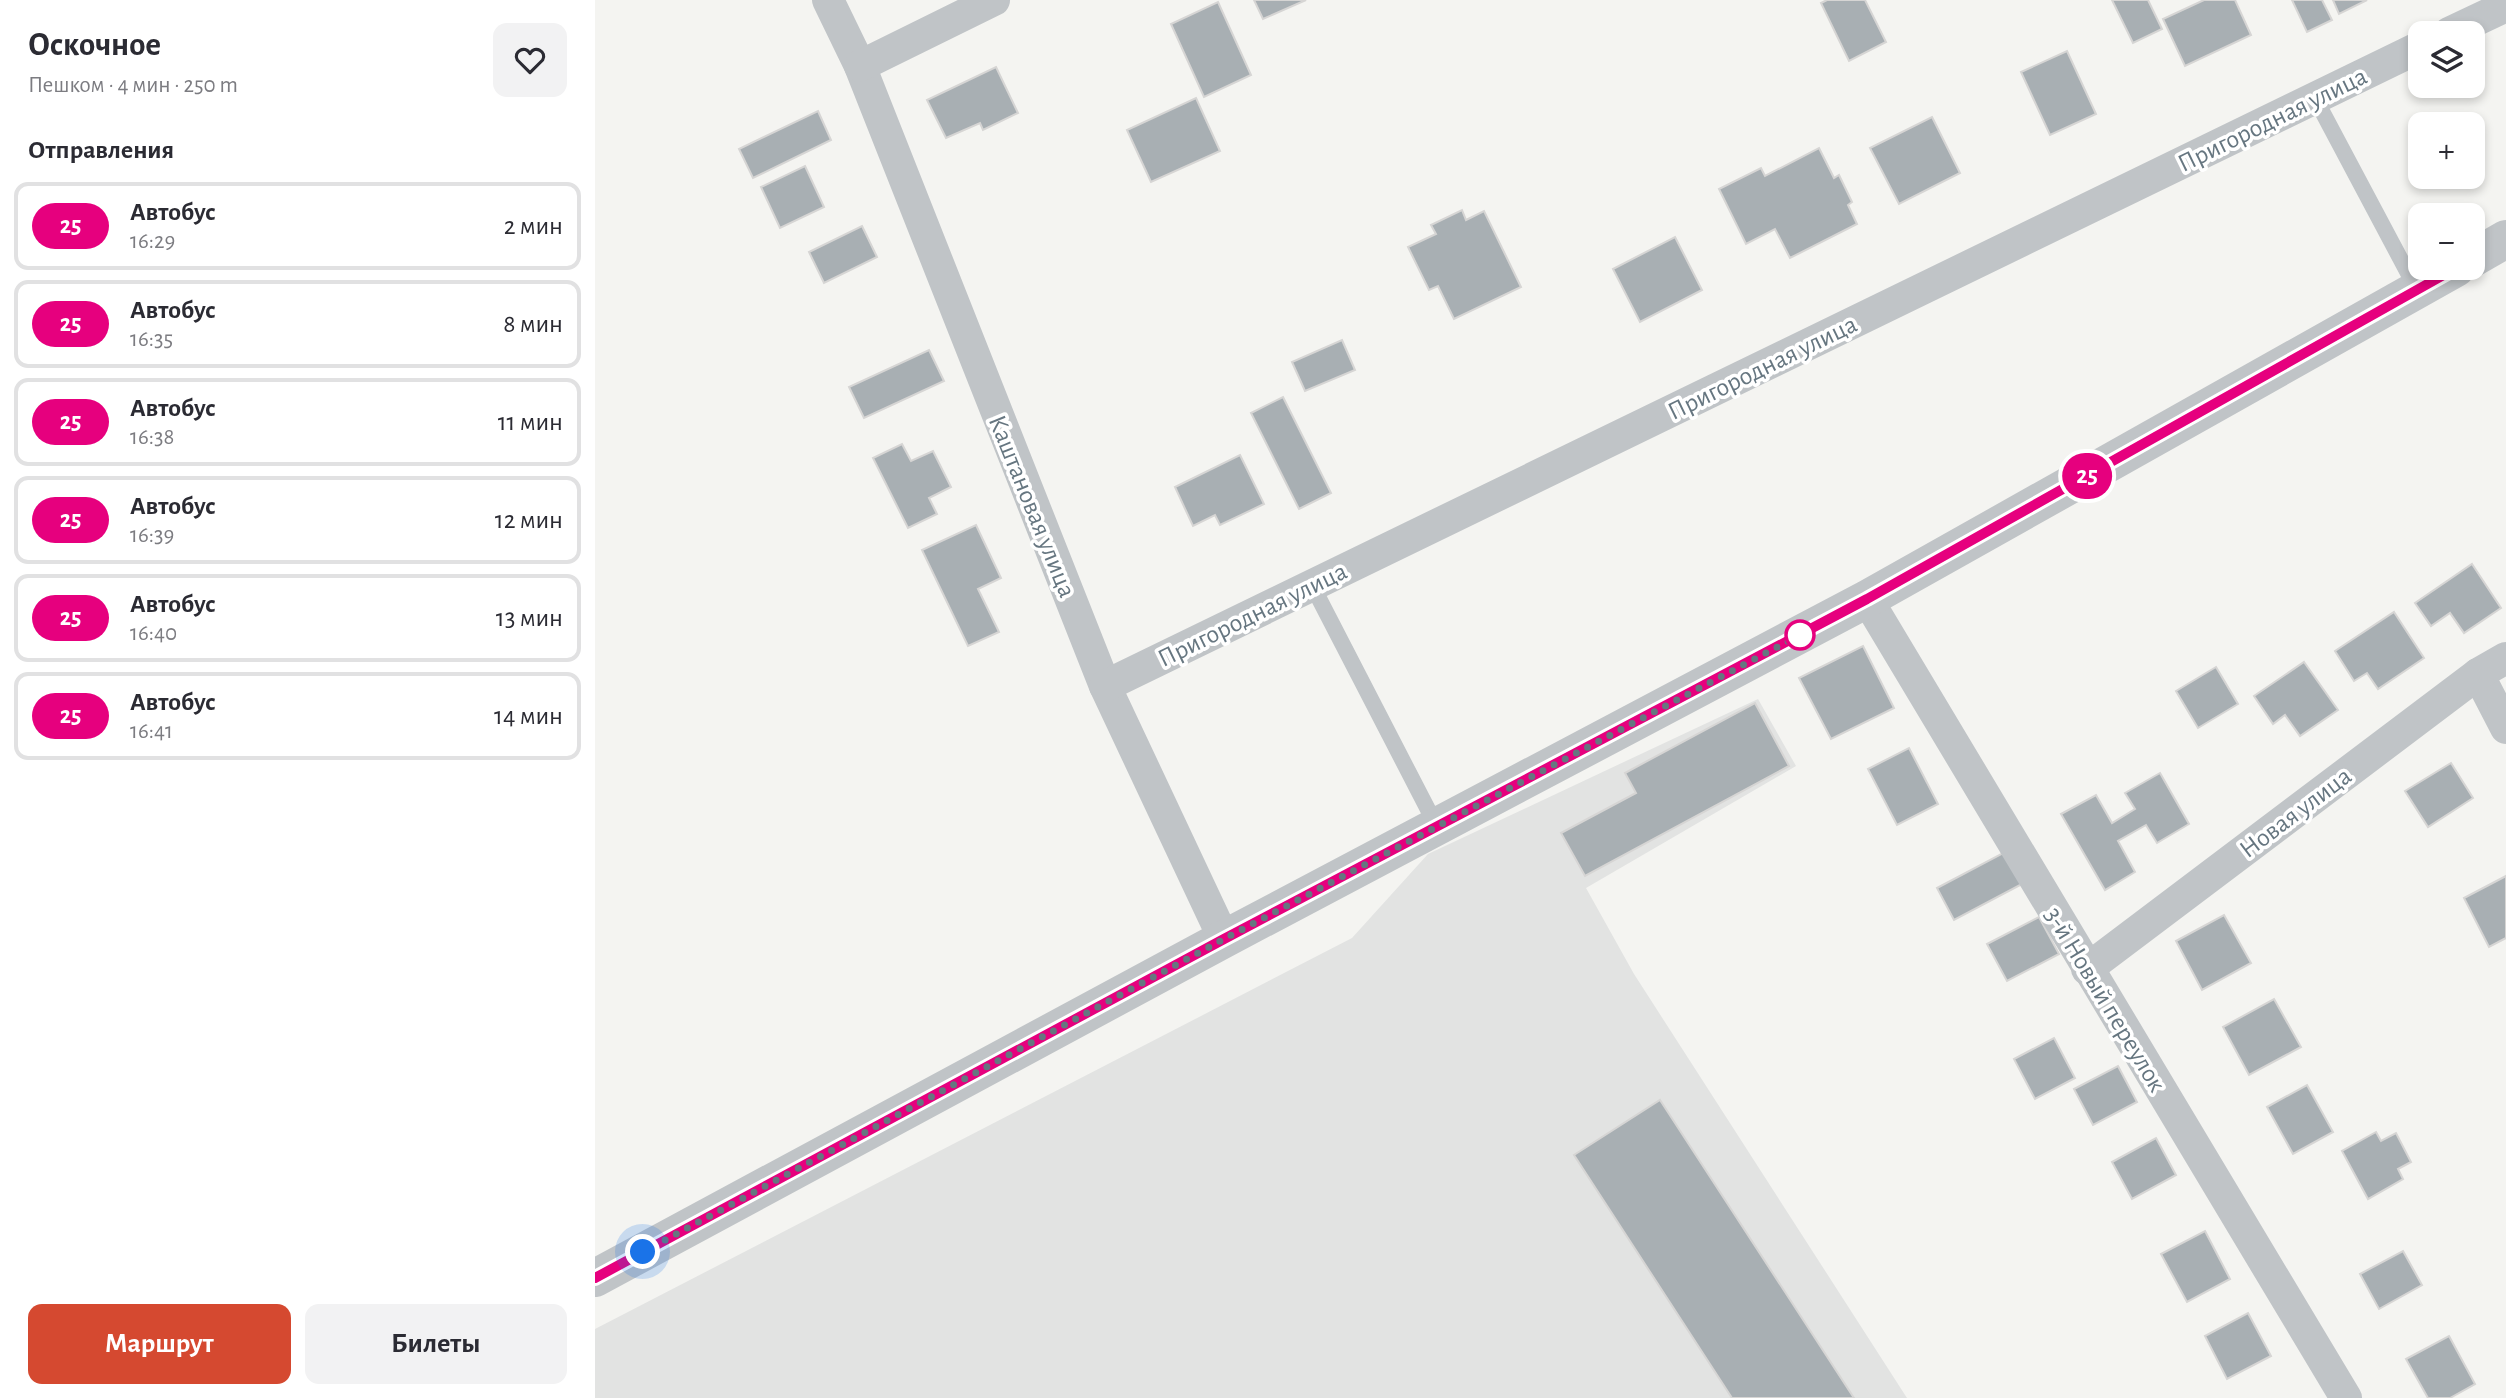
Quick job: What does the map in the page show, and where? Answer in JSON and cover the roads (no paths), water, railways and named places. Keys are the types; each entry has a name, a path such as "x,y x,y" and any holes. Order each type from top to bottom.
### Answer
{"street":[{"name":"Каштановая улица","path":"828,0 860,66 1105,686 1224,939"},
{"path":"860,66 994,0"},
{"path":"2474,21 2506,6"},
{"name":"Пригородная улица","path":"1105,686 2408,53"},
{"path":"2485,251 2506,239"},
{"path":"595,1278 1224,939 1867,599 2435,280"},
{"name":"3-й Новый переулок","path":"1867,599 2346,1398"},
{"name":"Новая улица","path":"2087,969 2478,674 2506,658"},
{"path":"2478,674 2506,728"}],"lane":[{"path":"2315,98 2417,290"},
{"path":"1312,585 1437,827"}]}
